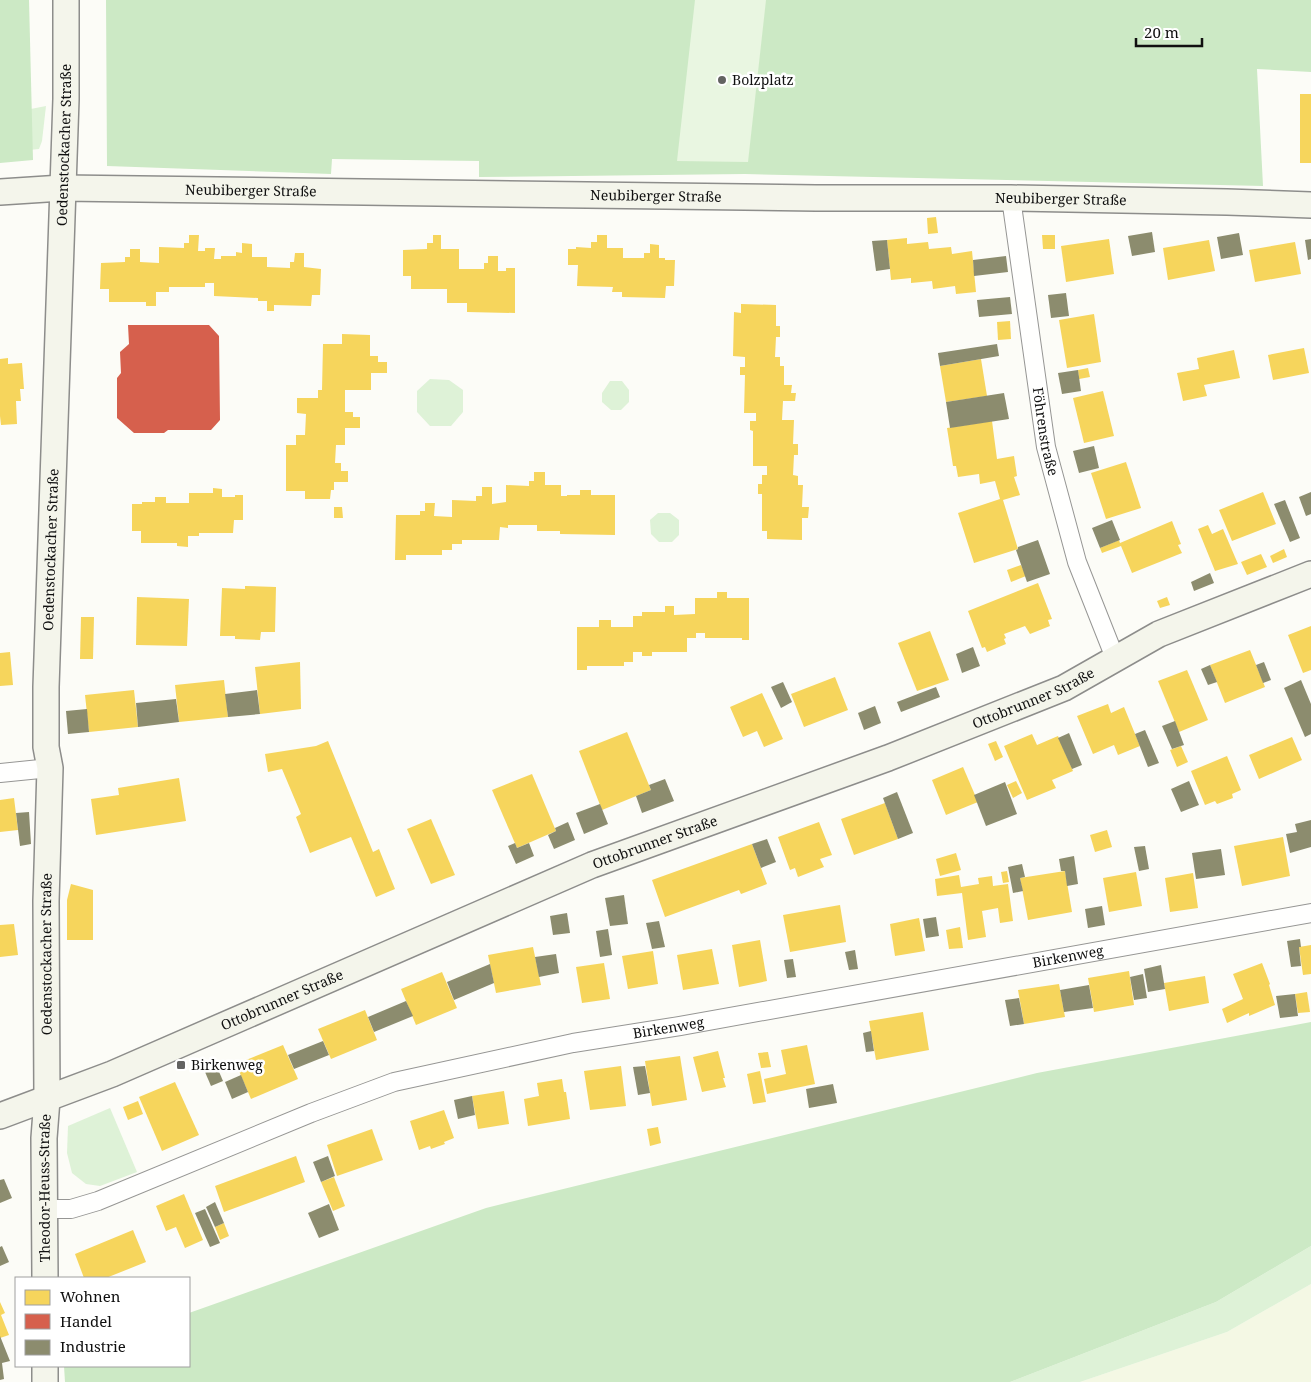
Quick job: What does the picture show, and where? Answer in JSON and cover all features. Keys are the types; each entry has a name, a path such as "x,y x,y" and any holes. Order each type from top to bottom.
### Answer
{"street":[{"name":"Oedenstockacher Straße","path":"48,1099 46,901 50,768 46,747 46,668 66,99 66,0"},
{"name":"Neubiberger Straße","path":"0,192 62,188 816,198 1011,198 1311,205"},
{"name":"Föhrenstraße","path":"1011,198 1046,447 1077,562 1115,658"},
{"name":"Ottobrunner Straße","path":"0,1116 112,1074 176,1047 592,865 888,758 1064,688 1159,634 1311,574"},
{"path":"0,773 50,768"},
{"name":"Birkenweg","path":"46,1209 71,1210 98,1201 311,1113 394,1082 573,1044 1311,912"},
{"name":"Theodor-Heuss-Straße","path":"45,1277 44,1138 48,1099"},
{"path":"45,1367 45,1382"}],"green space":[{"path":"0,0 29,0 33,160 0,163"},
{"path":"106,0 1311,0 1311,72 1257,69 1263,186 745,174 479,177 479,161 332,159 331,174 107,166"},
{"name":"Bolzplatz","path":"695,0 766,0 748,162 677,161"},
{"path":"46,106 42,141 39,149 0,153 0,115"},
{"path":"430,379 449,380 463,390 463,412 451,426 430,426 417,412 417,391"},
{"path":"610,381 622,381 629,390 629,402 621,410 611,410 602,402 602,393"},
{"path":"658,513 670,513 679,520 679,535 672,542 659,542 651,534 650,520"},
{"path":"1311,1022 1311,1246 1216,1302 1010,1382 65,1382 64,1367 190,1367 190,1313 486,1208 1037,1073"},
{"path":"110,1108 137,1172 100,1186 86,1184 72,1173 67,1153 68,1126"},
{"path":"1311,1246 1311,1284 1227,1332 1080,1382 1010,1382 1216,1302"},
{"path":"1311,1284 1311,1382 1080,1382 1227,1332"}],"building: Wohnen":[{"path":"1300,94 1311,94 1311,163 1300,163"},
{"path":"936,217 938,233 928,234 927,218"},
{"path":"189,235 199,235 198,251 205,251 205,248 215,248 214,259 221,259 221,256 236,256 236,252 242,253 242,243 252,244 252,257 267,257 267,267 290,268 290,262 294,262 295,253 304,253 304,267 321,269 320,295 312,295 311,306 274,305 274,311 267,311 267,301 258,301 258,298 214,296 214,283 205,283 205,287 169,287 169,292 156,292 156,306 146,306 146,302 109,302 109,289 100,289 101,263 125,262 125,257 130,257 130,249 140,249 140,262 159,263 159,247 184,248 184,243 189,243"},
{"path":"433,235 441,235 441,249 459,249 459,269 484,269 484,263 488,263 488,256 498,256 498,271 506,271 506,268 515,268 515,313 467,312 467,303 447,303 447,289 411,289 411,276 403,276 403,250 427,249 427,243 433,243"},
{"path":"597,235 607,235 607,248 623,248 623,258 644,258 644,253 650,253 650,244 659,245 659,258 675,260 674,286 666,286 665,298 622,297 622,292 612,292 613,287 577,286 578,265 568,265 568,249 576,249 576,247 591,248 591,242 597,242"},
{"path":"1042,235 1055,235 1055,249 1043,249"},
{"path":"907,238 907,244 928,242 929,249 951,247 952,254 972,251 976,292 956,294 955,286 933,289 932,281 911,283 911,278 891,280 887,240"},
{"path":"1109,239 1114,274 1066,282 1061,246"},
{"path":"1209,240 1215,271 1168,280 1163,248"},
{"path":"1295,242 1301,274 1255,282 1249,250"},
{"path":"741,304 776,305 776,326 780,326 780,337 776,337 775,357 780,357 780,366 784,366 784,385 792,385 791,393 796,393 795,401 783,401 782,420 794,420 793,444 798,444 798,455 794,455 793,475 798,476 798,485 803,485 802,507 809,507 808,518 802,518 802,540 767,539 767,531 762,531 762,494 758,494 758,484 762,484 762,475 767,475 767,466 753,466 753,431 750,430 750,421 756,421 756,413 744,413 745,375 740,375 740,367 745,367 745,357 733,356 734,312 741,313"},
{"path":"1094,314 1101,362 1067,368 1059,320"},
{"path":"1010,321 1011,339 998,340 997,322"},
{"path":"342,334 370,335 370,356 378,356 378,362 387,362 387,373 371,373 371,390 345,390 345,412 353,412 353,417 360,417 360,428 345,428 345,445 336,445 335,463 341,463 341,471 348,471 348,482 334,482 334,490 331,490 330,499 305,499 305,491 286,491 286,445 296,445 296,435 305,435 306,414 297,413 297,398 318,398 318,390 322,390 323,344 342,344"},
{"path":"1304,348 1309,373 1273,380 1268,355"},
{"path":"1234,350 1240,378 1204,385 1207,396 1183,401 1177,373 1199,369 1197,358"},
{"path":"8,358 8,364 22,363 24,389 20,389 21,401 16,401 17,424 1,425 0,359"},
{"path":"981,359 987,396 946,402 940,366"},
{"path":"1088,368 1090,377 1079,379 1078,370"},
{"path":"1103,391 1114,436 1084,443 1073,398"},
{"path":"992,421 997,459 1014,456 1017,476 1014,477 1020,495 1003,500 1018,549 974,563 958,513 1000,499 995,481 980,484 979,474 958,477 956,466 953,466 947,428"},
{"path":"1126,462 1141,508 1106,519 1091,473"},
{"path":"534,472 545,472 545,485 561,485 561,496 580,495 580,490 591,490 591,495 615,495 615,535 560,534 560,531 537,531 537,525 508,525 508,528 500,527 499,540 462,540 462,544 452,544 452,550 442,550 442,555 406,555 406,560 395,560 396,515 420,515 420,511 425,511 425,503 435,503 434,516 452,517 452,500 476,501 476,496 482,496 482,487 492,487 492,504 506,502 506,485 529,486 529,481 534,481"},
{"path":"213,488 222,489 222,497 243,495 243,520 234,520 233,533 199,533 199,536 188,536 188,547 177,546 177,543 141,543 141,531 132,531 132,504 155,502 155,497 166,497 166,503 189,503 189,493 213,493"},
{"path":"1263,492 1276,524 1232,541 1219,510"},
{"path":"334,507 342,507 343,518 334,518"},
{"path":"1172,521 1181,544 1178,545 1182,553 1132,573 1121,546 1102,553 1100,548 1119,540 1120,543"},
{"path":"1208,525 1212,534 1223,529 1238,564 1215,571 1198,529"},
{"path":"1284,549 1287,557 1273,563 1270,556"},
{"path":"1261,554 1267,567 1247,575 1241,562"},
{"path":"1021,565 1026,576 1011,582 1007,570"},
{"path":"1038,583 1052,619 1048,620 1050,626 1030,634 1025,626 1004,634 1006,644 987,652 985,647 982,648 968,611"},
{"path":"245,586 276,587 275,632 261,632 260,640 220,636 222,588 245,589"},
{"path":"717,592 727,592 727,598 749,598 749,640 742,640 742,638 705,638 705,633 696,633 696,638 687,638 687,652 652,652 652,656 642,656 642,652 633,652 633,662 624,662 624,666 587,666 587,670 577,670 577,627 599,627 599,620 611,620 611,627 633,627 633,616 642,616 642,612 665,612 665,606 674,606 674,615 695,614 695,598 717,598"},
{"path":"137,597 189,599 187,646 136,645"},
{"path":"1167,597 1170,605 1160,608 1157,601"},
{"path":"81,617 94,617 93,659 80,659"},
{"path":"1311,626 1311,670 1303,673 1288,635"},
{"path":"930,631 949,680 917,691 898,643"},
{"path":"1250,650 1265,687 1225,703 1210,665"},
{"path":"10,652 13,685 0,686 0,653"},
{"path":"300,662 301,709 260,714 255,667"},
{"path":"1187,670 1208,720 1179,732 1158,681"},
{"path":"835,677 848,710 804,727 791,694"},
{"path":"224,680 228,717 179,722 175,685"},
{"path":"134,690 138,727 89,732 85,695"},
{"path":"762,693 783,739 764,747 757,731 743,737 730,707"},
{"path":"1108,704 1111,713 1124,707 1140,746 1118,755 1114,745 1093,754 1077,716"},
{"path":"627,732 651,790 602,810 579,751"},
{"path":"1032,734 1037,745 1058,736 1073,771 1052,780 1056,788 1027,800 1004,746"},
{"path":"1292,737 1302,760 1259,779 1249,755"},
{"path":"328,741 373,852 379,849 395,889 376,897 351,837 310,853 296,817 301,814 282,769 268,772 265,754 316,746"},
{"path":"996,741 1003,757 995,761 988,744"},
{"path":"1181,746 1188,762 1177,767 1170,750"},
{"path":"1227,756 1241,790 1232,794 1233,798 1217,804 1215,801 1205,805 1191,771"},
{"path":"963,767 978,802 946,815 932,780"},
{"path":"532,774 556,831 517,848 492,790"},
{"path":"179,778 186,821 96,835 91,799 119,795 118,788"},
{"path":"1016,781 1022,793 1013,798 1007,785"},
{"path":"14,798 18,830 0,832 0,800"},
{"path":"885,803 898,839 854,855 841,819"},
{"path":"431,819 455,875 431,884 407,829"},
{"path":"819,822 832,855 820,859 824,867 798,877 795,868 790,870 778,837"},
{"path":"1107,830 1112,847 1095,852 1090,835"},
{"path":"1283,837 1290,876 1242,886 1234,846"},
{"path":"752,844 767,884 741,894 739,890 665,917 652,880"},
{"path":"956,853 961,870 940,876 936,859"},
{"path":"1007,871 1009,882 1003,883 1001,872"},
{"path":"1065,871 1072,912 1028,920 1020,878"},
{"path":"1136,872 1142,906 1109,912 1103,878"},
{"path":"1193,873 1198,908 1170,912 1165,878"},
{"path":"959,875 961,887 979,884 978,878 992,876 993,886 1008,884 1013,921 1000,923 998,908 982,911 986,937 968,940 962,893 937,896 935,879"},
{"path":"71,884 93,890 93,940 67,940 67,900"},
{"path":"840,905 846,942 790,952 783,915"},
{"path":"919,918 925,951 895,956 890,924"},
{"path":"14,924 18,955 0,957 0,925"},
{"path":"960,927 963,948 949,949 946,930"},
{"path":"760,940 767,981 739,987 732,945"},
{"path":"1311,945 1311,974 1303,975 1299,947"},
{"path":"533,947 541,985 496,993 488,955"},
{"path":"712,949 719,984 683,990 677,955"},
{"path":"653,951 658,984 628,989 622,956"},
{"path":"604,963 610,999 582,1003 576,967"},
{"path":"1262,963 1275,1005 1249,1016 1249,1013 1227,1023 1222,1009 1243,999 1233,974"},
{"path":"1129,971 1134,1005 1094,1012 1088,978"},
{"path":"442,972 457,1008 416,1025 401,989"},
{"path":"1205,976 1209,1003 1169,1011 1164,983"},
{"path":"1059,984 1065,1017 1024,1024 1018,990"},
{"path":"1307,992 1310,1012 1298,1013 1295,994"},
{"path":"365,1010 377,1040 331,1059 318,1029"},
{"path":"923,1012 929,1050 876,1060 869,1021"},
{"path":"283,1045 298,1079 251,1099 236,1064"},
{"path":"807,1045 815,1084 767,1094 764,1079 786,1074 781,1050"},
{"path":"718,1051 726,1087 702,1092 693,1057"},
{"path":"768,1052 771,1067 761,1068 758,1053"},
{"path":"680,1056 687,1100 652,1106 645,1061"},
{"path":"621,1066 626,1106 590,1110 584,1071"},
{"path":"760,1071 766,1102 753,1104 747,1074"},
{"path":"562,1079 570,1119 528,1126 524,1099 539,1096 537,1083"},
{"path":"175,1082 199,1135 162,1151 139,1097"},
{"path":"504,1091 509,1124 478,1129 472,1096"},
{"path":"138,1101 143,1114 128,1120 123,1107"},
{"path":"444,1110 454,1138 444,1142 445,1144 431,1149 430,1146 419,1150 410,1121"},
{"path":"658,1127 661,1143 650,1146 647,1129"},
{"path":"372,1129 383,1160 337,1176 327,1145"},
{"path":"296,1156 305,1182 224,1212 215,1186"},
{"path":"334,1177 345,1206 333,1211 321,1182"},
{"path":"184,1194 203,1240 185,1248 176,1227 166,1231 156,1206"},
{"path":"224,1223 229,1236 220,1240 215,1227"},
{"path":"133,1230 146,1262 108,1277 84,1277 75,1254"},
{"path":"0,1302 5,1313 1,1315 9,1335 0,1338"}],"building: Handel":[{"path":"128,325 209,325 219,336 220,420 211,430 168,430 164,433 134,433 117,418 117,378 121,373 120,352 129,344"}],"building: Industrie":[{"path":"1152,232 1155,252 1132,256 1128,236"},
{"path":"1239,233 1243,255 1221,259 1217,237"},
{"path":"1311,239 1311,259 1308,260 1305,240"},
{"path":"887,240 890,269 876,271 872,241"},
{"path":"1006,256 1008,272 974,276 973,260"},
{"path":"1066,293 1069,316 1051,318 1048,295"},
{"path":"1010,297 1012,314 979,317 977,300"},
{"path":"997,344 999,356 940,366 938,353"},
{"path":"1078,370 1081,391 1062,394 1058,373"},
{"path":"1004,393 1009,419 950,428 946,402"},
{"path":"1094,446 1099,468 1079,473 1073,451"},
{"path":"1311,492 1311,514 1306,516 1299,497"},
{"path":"1285,500 1300,538 1290,542 1274,504"},
{"path":"1112,520 1120,540 1100,548 1092,528"},
{"path":"1038,540 1050,574 1027,582 1016,550 1018,547"},
{"path":"1210,573 1214,583 1194,591 1191,582"},
{"path":"973,647 980,666 962,673 956,654"},
{"path":"1264,662 1271,680 1263,683 1256,665"},
{"path":"1210,665 1217,682 1208,685 1201,669"},
{"path":"1301,680 1311,704 1311,734 1305,737 1284,688"},
{"path":"783,682 792,702 781,708 771,687"},
{"path":"936,687 940,697 901,712 897,702"},
{"path":"257,690 260,714 228,717 225,694"},
{"path":"176,699 179,722 138,727 136,703"},
{"path":"875,706 881,723 864,730 858,713"},
{"path":"87,709 89,732 68,734 66,711"},
{"path":"1175,721 1184,745 1172,749 1162,726"},
{"path":"1145,730 1159,763 1148,767 1135,734"},
{"path":"1069,733 1082,765 1072,769 1058,738"},
{"path":"665,779 674,801 642,813 636,796 651,790 649,785"},
{"path":"1189,781 1199,805 1181,812 1171,789"},
{"path":"1005,782 1017,814 986,826 974,795"},
{"path":"897,792 913,833 898,839 883,798"},
{"path":"600,804 608,824 584,834 576,813"},
{"path":"29,812 31,844 20,846 16,813"},
{"path":"1311,820 1311,847 1290,853 1286,834 1297,832 1295,824"},
{"path":"568,822 575,840 554,849 548,835 556,831 555,828"},
{"path":"767,839 776,862 761,868 752,844"},
{"path":"515,843 517,848 529,843 534,856 516,864 508,846"},
{"path":"1145,846 1149,869 1139,871 1134,847"},
{"path":"1221,849 1225,875 1196,879 1192,853"},
{"path":"1074,856 1078,884 1067,886 1065,871 1061,871 1059,859"},
{"path":"1022,864 1025,877 1020,878 1023,891 1013,893 1008,867"},
{"path":"624,895 628,924 610,926 605,898"},
{"path":"1102,906 1105,925 1088,928 1085,909"},
{"path":"567,913 570,933 553,935 550,916"},
{"path":"936,917 939,936 926,938 923,919"},
{"path":"659,921 665,947 652,949 646,923"},
{"path":"608,929 612,955 600,957 596,931"},
{"path":"1300,939 1301,966 1291,967 1287,941"},
{"path":"855,950 858,969 849,970 845,952"},
{"path":"556,954 559,973 539,977 535,957"},
{"path":"793,959 796,977 787,978 784,960"},
{"path":"490,964 494,983 454,1000 447,982"},
{"path":"1161,965 1165,989 1148,992 1144,969"},
{"path":"1143,974 1147,998 1134,1000 1130,977"},
{"path":"1089,985 1093,1008 1064,1012 1060,990"},
{"path":"1295,994 1298,1016 1280,1018 1276,996"},
{"path":"1019,998 1024,1024 1010,1026 1005,1000"},
{"path":"406,1001 413,1016 374,1032 368,1017"},
{"path":"871,1031 874,1051 866,1052 863,1033"},
{"path":"323,1041 329,1055 294,1069 288,1055"},
{"path":"645,1066 650,1093 638,1095 633,1067"},
{"path":"217,1067 223,1081 211,1086 205,1072"},
{"path":"241,1075 248,1092 232,1099 225,1082"},
{"path":"833,1084 837,1103 809,1108 806,1089"},
{"path":"472,1096 475,1115 458,1119 454,1100"},
{"path":"328,1156 335,1176 321,1182 313,1162"},
{"path":"4,1179 12,1198 0,1203 0,1180"},
{"path":"215,1202 224,1223 215,1227 206,1207"},
{"path":"329,1204 339,1230 319,1238 308,1213"},
{"path":"205,1209 220,1243 210,1247 195,1213"},
{"path":"2,1246 9,1262 0,1266 0,1247"},
{"path":"0,1336 10,1361 2,1363 4,1379 0,1380"}],"place":[{"name":"Bolzplatz","path":"722,80"},
{"name":"Birkenweg","path":"181,1065"}]}
